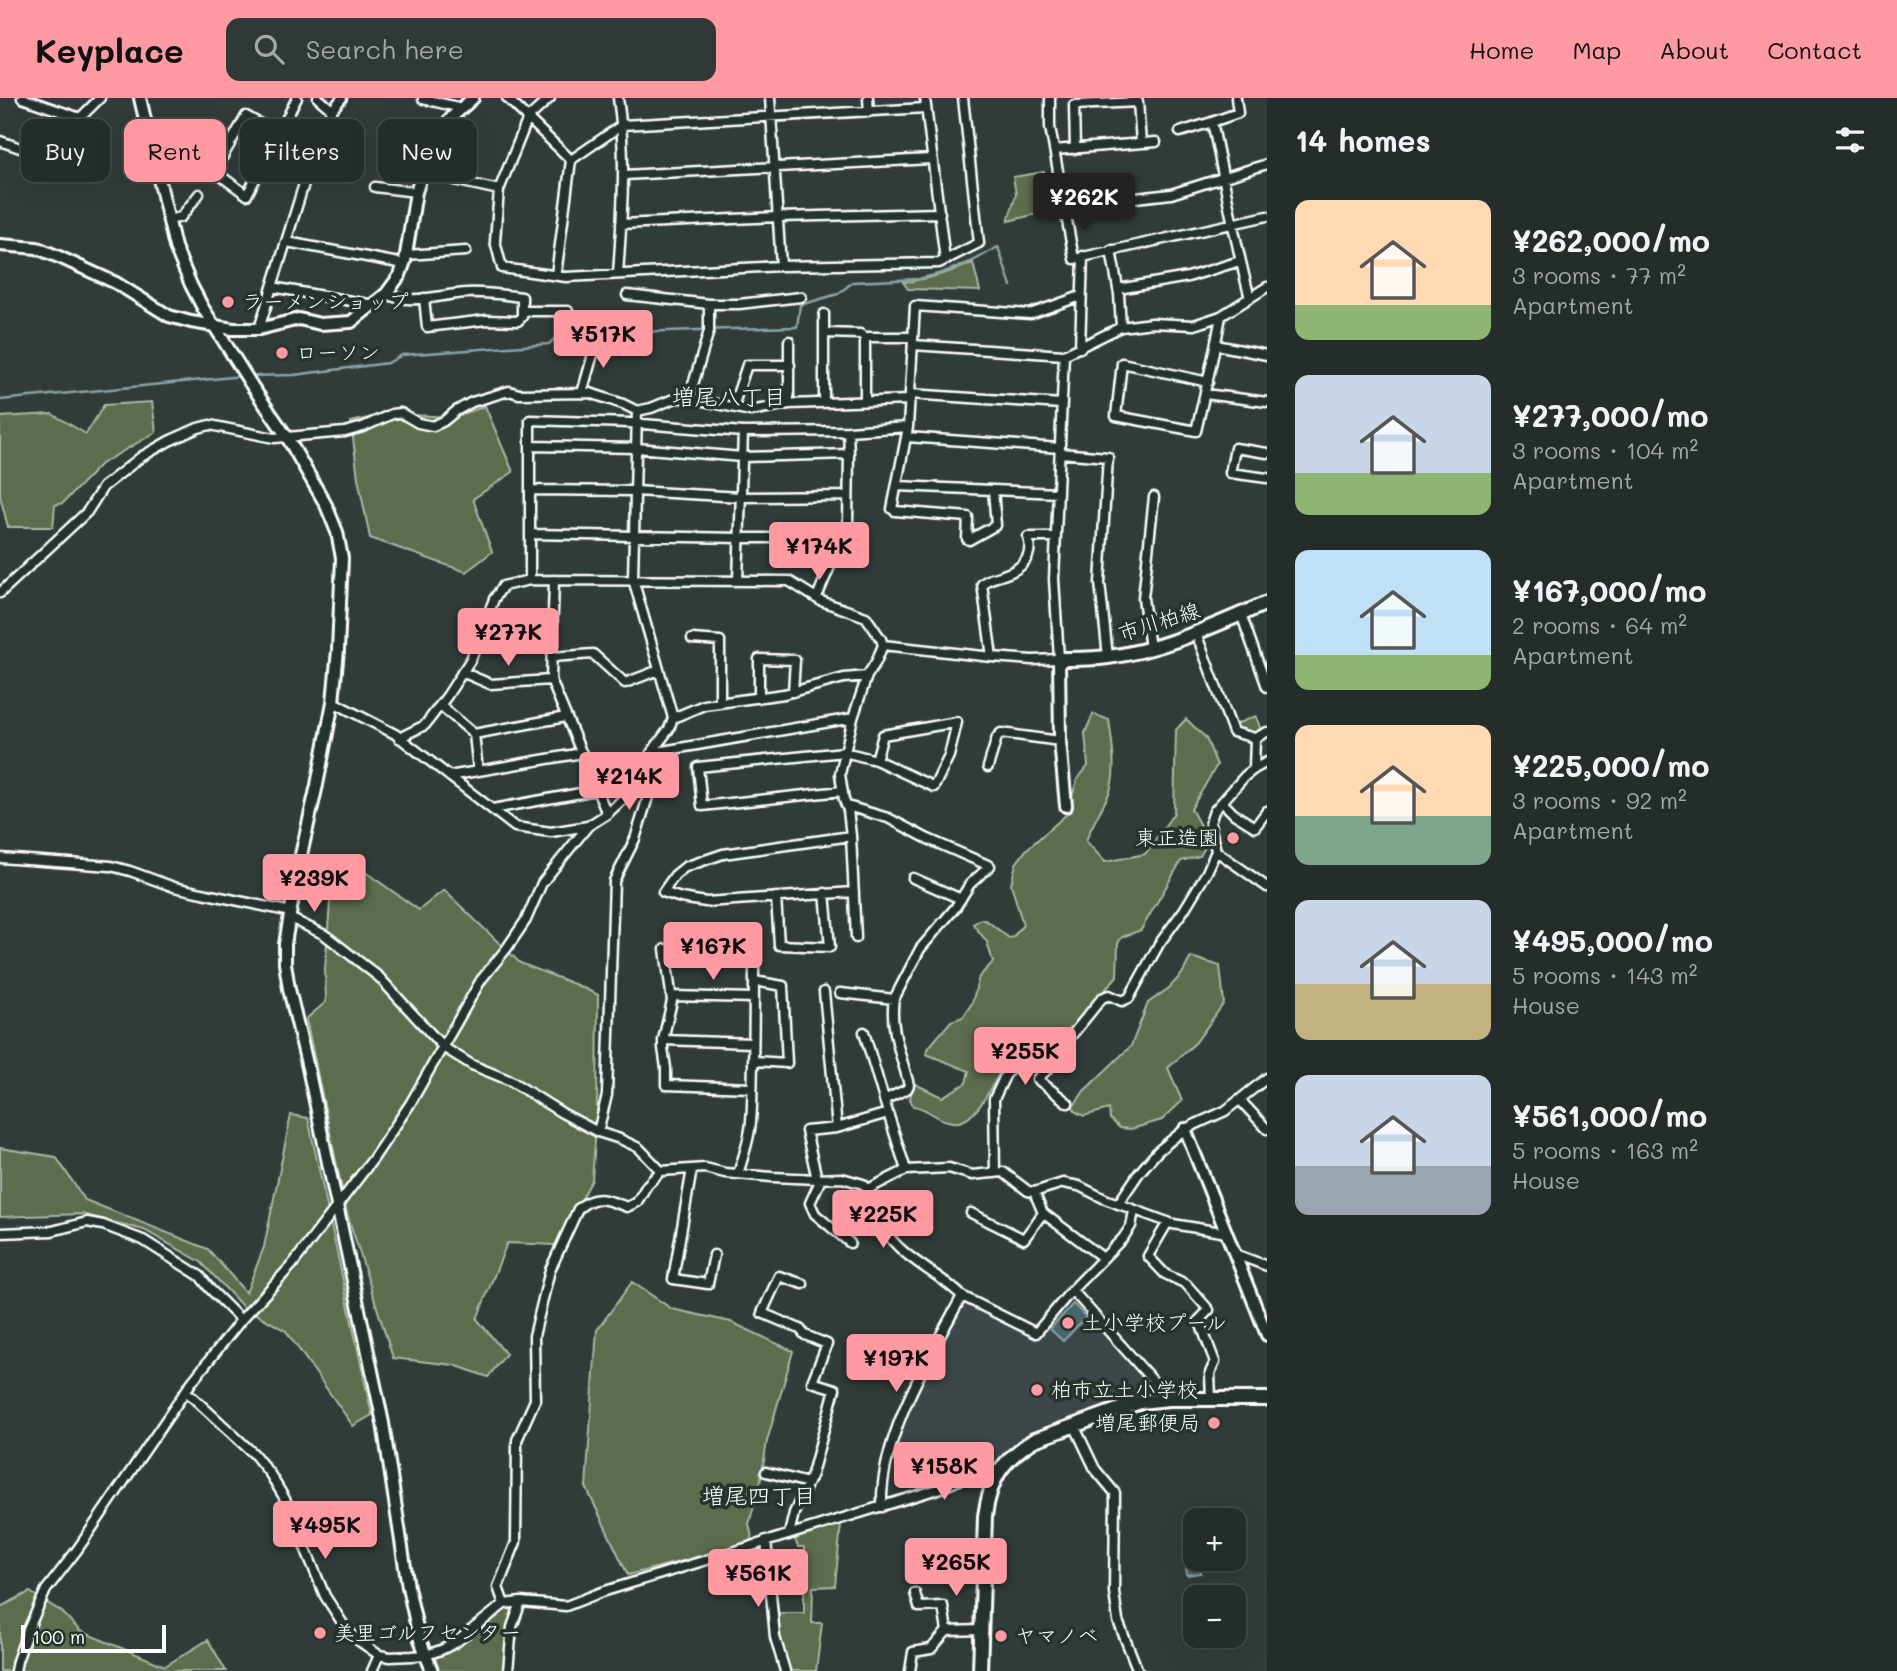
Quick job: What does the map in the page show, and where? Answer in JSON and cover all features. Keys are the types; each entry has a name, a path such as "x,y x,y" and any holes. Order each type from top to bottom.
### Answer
{"main road":[{"name":"市川柏線","path":"1059,659 1108,657 1150,648 1196,633 1267,604"},
{"path":"980,1671 988,1496 1000,1470 1020,1449 1034,1440 1140,1402 1169,1399 1267,1399"}],"street":[{"path":"22,98 80,118 99,98"},
{"path":"140,98 145,119"},
{"path":"286,119 297,98"},
{"path":"318,98 332,110"},
{"path":"259,329 320,132 342,98"},
{"path":"451,119 473,98"},
{"path":"507,98 571,160"},
{"path":"550,98 528,118 499,190 495,241 502,268 566,276 781,266 939,263 979,243 963,98"},
{"path":"618,98 624,175 618,274"},
{"path":"770,98 781,266"},
{"path":"868,98 869,112"},
{"path":"1050,98 1054,150 1074,258 1267,216"},
{"path":"1180,132 1238,113 1236,98"},
{"path":"423,99 462,108"},
{"path":"1076,149 1074,105 1138,102 1141,143"},
{"path":"556,275 571,160 622,125 869,112 925,103 945,260"},
{"path":"1212,122 1250,298"},
{"path":"226,151 240,126"},
{"path":"0,141 21,148"},
{"path":"1054,150 1156,142"},
{"path":"624,175 931,159"},
{"path":"1064,206 1171,194 1267,164"},
{"path":"226,180 247,195 254,182"},
{"path":"161,182 176,247 191,285 251,386 287,437 326,505 337,532 342,558 334,702 298,868 285,944 289,989 309,1068 383,1423 408,1587 419,1637 432,1671"},
{"path":"0,245 37,248 116,283 169,316 191,322 259,329 299,319 320,324 351,322 386,294 400,275 419,182"},
{"path":"463,182 499,190"},
{"path":"375,187 416,192"},
{"path":"169,220 181,217 199,194"},
{"path":"621,224 940,213"},
{"path":"287,242 405,260 466,251"},
{"path":"1111,250 1121,327"},
{"path":"1080,348 1083,256"},
{"path":"1118,289 1188,277 1240,261"},
{"path":"272,287 374,305"},
{"path":"824,333 860,334 865,337 1064,355 1121,327 1152,323 1194,325 1221,316 1267,287"},
{"path":"386,294 396,299 468,293 522,297 522,317 518,321 485,320 427,327 424,298"},
{"path":"627,295 709,304 739,304 801,297"},
{"path":"993,490 996,525 969,541 968,517 895,512 892,509 907,437 915,306 1030,314 1081,296"},
{"path":"689,398 709,331 709,304"},
{"path":"522,311 568,310"},
{"path":"824,314 824,403"},
{"path":"1208,382 1122,363 1116,416 1196,431 1208,382 1221,316"},
{"path":"865,337 865,401"},
{"path":"582,393 597,340"},
{"path":"789,341 789,404"},
{"path":"1216,345 1267,355"},
{"path":"1064,355 1054,579 1060,741 1066,806"},
{"path":"733,407 747,365 790,365"},
{"path":"1,589 88,512 103,487 141,457 169,441 210,425 274,438 345,432 401,413 424,425 433,426 472,402 509,391 519,394 590,393 637,411 676,398 689,398 750,411 789,404 910,397 1062,404"},
{"path":"1205,394 1267,402"},
{"path":"15,1671 28,1630 46,1590 77,1550 186,1391 241,1320 292,1265 373,1159 410,1104 481,980 526,920 542,883 588,826 607,814 624,798 669,729 673,718 633,579 637,411"},
{"path":"530,580 530,420 743,432 848,431 908,427"},
{"path":"817,597 848,524 848,431"},
{"path":"738,581 743,432"},
{"path":"907,437 1108,457 1100,583 1108,657"},
{"path":"531,446 637,448 742,457 849,454"},
{"path":"1267,453 1235,448 1230,472 1267,478"},
{"path":"897,486 1058,493"},
{"path":"531,490 635,491 741,498 848,496"},
{"path":"1150,648 1143,598 1154,497"},
{"path":"531,534 842,538"},
{"path":"992,657 982,584 987,579 1007,574 1026,561 1031,547 1028,537 1056,537"},
{"path":"399,737 425,725 440,705 471,659 494,599 503,586 530,580 789,581 821,601 866,617 883,645 867,676 853,718 840,774 851,836 856,938"},
{"path":"554,580 551,680 607,814"},
{"path":"1241,614 1267,687"},
{"path":"1196,633 1233,732 1255,738 1267,732"},
{"path":"692,639 720,641 720,703"},
{"path":"883,645 992,657 1059,659"},
{"path":"552,657 593,654 625,683 659,670"},
{"path":"759,698 759,659 795,660 793,692"},
{"path":"462,673 490,684 551,680"},
{"path":"673,718 704,705 793,692 844,678 867,676"},
{"path":"334,702 399,737 515,827 551,832 588,826"},
{"path":"440,705 474,734 478,771"},
{"path":"474,734 566,717"},
{"path":"651,753 853,718"},
{"path":"842,791 702,806 698,767 844,752 876,760 934,788 949,756 957,722 883,735 876,760"},
{"path":"988,767 997,737 1001,733 1060,741"},
{"path":"1254,769 1255,738"},
{"path":"449,776 582,753"},
{"path":"995,1172 994,1099 999,1086 1029,1042 1036,1040 1052,1052 1059,1051 1102,998 1109,995 1122,1001 1129,998 1159,944 1207,872 1216,852 1210,823 1214,810 1254,769 1267,762"},
{"path":"598,1132 607,1095 614,881 635,839 648,797 643,769"},
{"path":"493,809 597,790"},
{"path":"1222,802 1234,814 1255,827 1267,811"},
{"path":"847,806 888,818 990,866 970,884 955,908 920,949 894,999 891,1013 909,1085 907,1089 884,1100"},
{"path":"851,836 723,854 685,867 675,875 663,892 706,902 854,892"},
{"path":"1216,852 1267,887"},
{"path":"0,858 111,866 174,887 290,915 325,935 379,977 443,1047 472,1065 511,1081 598,1132 639,1147 661,1171"},
{"path":"913,878 961,899"},
{"path":"776,897 779,945 830,947 825,893"},
{"path":"738,1174 751,1124 753,1062 754,951 665,949 672,996 663,1040 666,1085 752,1088"},
{"path":"753,1062 787,1063 783,986 754,981"},
{"path":"824,992 837,1128"},
{"path":"841,993 894,999"},
{"path":"672,996 754,998"},
{"path":"864,1032 905,1170"},
{"path":"663,1040 753,1043"},
{"path":"1059,1051 1060,1058 1037,1079 1068,1103"},
{"path":"1118,1204 1157,1151 1185,1129 1225,1111 1267,1078"},
{"path":"1240,1100 1267,1129"},
{"path":"850,1243 815,1214 810,1203 819,1179 806,1131 837,1128 888,1113"},
{"path":"1185,1129 1267,1335"},
{"path":"504,1604 498,1587 516,1542 517,1440 535,1401 534,1336 550,1270 578,1209 584,1203 603,1199 627,1207 637,1202 661,1171 705,1168 738,1174 851,1179 868,1189 883,1229 901,1250 962,1296 1036,1333 1072,1290 1123,1238 1131,1226 1134,1211"},
{"path":"868,1189 905,1170 950,1168 972,1175 1003,1172 1028,1191 1034,1192 1063,1182 1168,1222 1227,1233"},
{"path":"692,1169 673,1279 708,1284 714,1255"},
{"path":"1034,1192 1043,1213 1103,1258"},
{"path":"971,1213 1024,1239 1043,1213"},
{"path":"0,1233 51,1231 87,1222 113,1229 143,1240 193,1270 241,1320"},
{"path":"1168,1222 1148,1255 1165,1274 1186,1284 1209,1310 1199,1320 1215,1362 1210,1373 1211,1399"},
{"path":"1236,1254 1267,1266"},
{"path":"789,1534 794,1513 812,1474 835,1389 812,1382 827,1343 762,1313 779,1276 803,1284"},
{"path":"1072,1290 1169,1399"},
{"path":"882,1507 883,1480 895,1434 921,1372 962,1296"},
{"path":"186,1391 254,1454 270,1474 285,1499 325,1596 345,1627 356,1639 379,1655 390,1657 426,1655 455,1643 504,1604 521,1602 566,1606 766,1540 938,1489 982,1470 1000,1470"},
{"path":"1074,1425 1095,1469 1115,1493 1114,1592 1118,1621 1138,1671"},
{"path":"766,1472 808,1483"},
{"path":"766,1540 775,1637 785,1671"},
{"path":"915,1593 919,1607 943,1606 947,1631"},
{"path":"508,1671 512,1627 521,1602"},
{"path":"910,1671 913,1652 931,1649 947,1631 981,1630"},
{"path":"372,1671 379,1655"}],"shaded area":[{"name":"柏市立土小学校","path":"1070,1301 1076,1302 1154,1388 1153,1392 1132,1396 1043,1426 1010,1445 996,1461 984,1461 939,1482 939,1472 892,1463 924,1378 959,1307 970,1303 1037,1338"}],"green space":[{"path":"1044,172 1053,210 1008,221 1016,194 1013,177"},
{"path":"973,263 980,291 908,289 903,282 930,277"},
{"path":"152,402 156,432 101,464 63,503 55,505 53,527 8,527 0,496 0,417 52,414 86,434 104,405"},
{"path":"485,406 513,472 473,499 492,552 466,572 370,538 358,478 351,422 385,414 455,417"},
{"path":"1093,714 1109,720 1113,774 1110,791 1086,841 1105,862 1145,854 1174,813 1176,730 1186,719 1206,738 1217,765 1191,809 1208,842 1200,856 1181,861 1141,930 1122,937 1118,943 1117,976 1057,1046 1037,1031 1009,1057 974,1113 959,1122 939,1118 913,1106 910,1099 913,1083 942,1097 966,1083 969,1071 926,1054 951,1021 963,1017 972,1003 979,977 993,962 987,942 973,924 981,919 987,921 1009,938 1023,925 1011,884 1016,864 1026,850 1067,814 1077,780 1088,766 1085,733"},
{"path":"1256,716 1261,731 1257,734 1240,731 1236,724"},
{"path":"354,864 419,910 444,890 520,963 598,995 597,1116 592,1180 556,1245 507,1243 477,1319 506,1354 488,1377 454,1365 393,1358 347,1213 306,1019 326,1002 325,969 331,889"},
{"path":"1191,957 1220,966 1224,1003 1196,1042 1168,1068 1182,1101 1162,1120 1131,1129 1120,1128 1110,1119 1109,1109 1084,1116 1076,1112 1073,1107 1084,1091 1131,1046 1148,1003 1169,988 1182,974"},
{"path":"291,1115 308,1118 372,1415 353,1426 286,1331 242,1306 201,1262 144,1230 82,1214 0,1217 0,1148 56,1157 85,1200 208,1249 246,1293 264,1247"},
{"path":"632,1282 672,1309 731,1322 793,1351 767,1441 761,1479 749,1524 760,1573 697,1557 628,1575 586,1487 597,1330"},
{"path":"841,1524 835,1586 813,1587 812,1623 822,1623 816,1671 789,1671 779,1639 779,1613 804,1613 804,1547 798,1547 794,1537"},
{"path":"30,1592 62,1612 80,1631 165,1666 208,1640 226,1671 0,1671 0,1607"},
{"path":"514,1607 507,1628 505,1671 436,1671 430,1656 459,1646 505,1608"}],"water":[{"name":"土小学校プール","path":"1073,1304 1086,1317 1063,1341 1050,1329"},
{"path":"1187,1571 1201,1571 1201,1573 1187,1575"}],"waterway":[{"path":"249,376 294,375 388,363 402,355 549,344 568,325 600,312 631,315 634,332 797,327 800,305 838,294 853,282 919,279 973,261 998,247 1011,286"},
{"path":"0,400 243,376"}],"place":[{"name":"ラーメンショップ","path":"228,302"},
{"name":"ローソン","path":"282,353"},
{"name":"東正造園","path":"1233,838"},
{"name":"土小学校プール","path":"1068,1323"},
{"name":"柏市立土小学校","path":"1037,1390"},
{"name":"増尾郵便局","path":"1214,1423"},
{"name":"美里ゴルフセンター","path":"320,1633"},
{"name":"ヤマノベ","path":"1001,1636"}],"district":[{"name":"増尾八丁目","path":"729,397"},
{"name":"増尾四丁目","path":"759,1496"}]}
